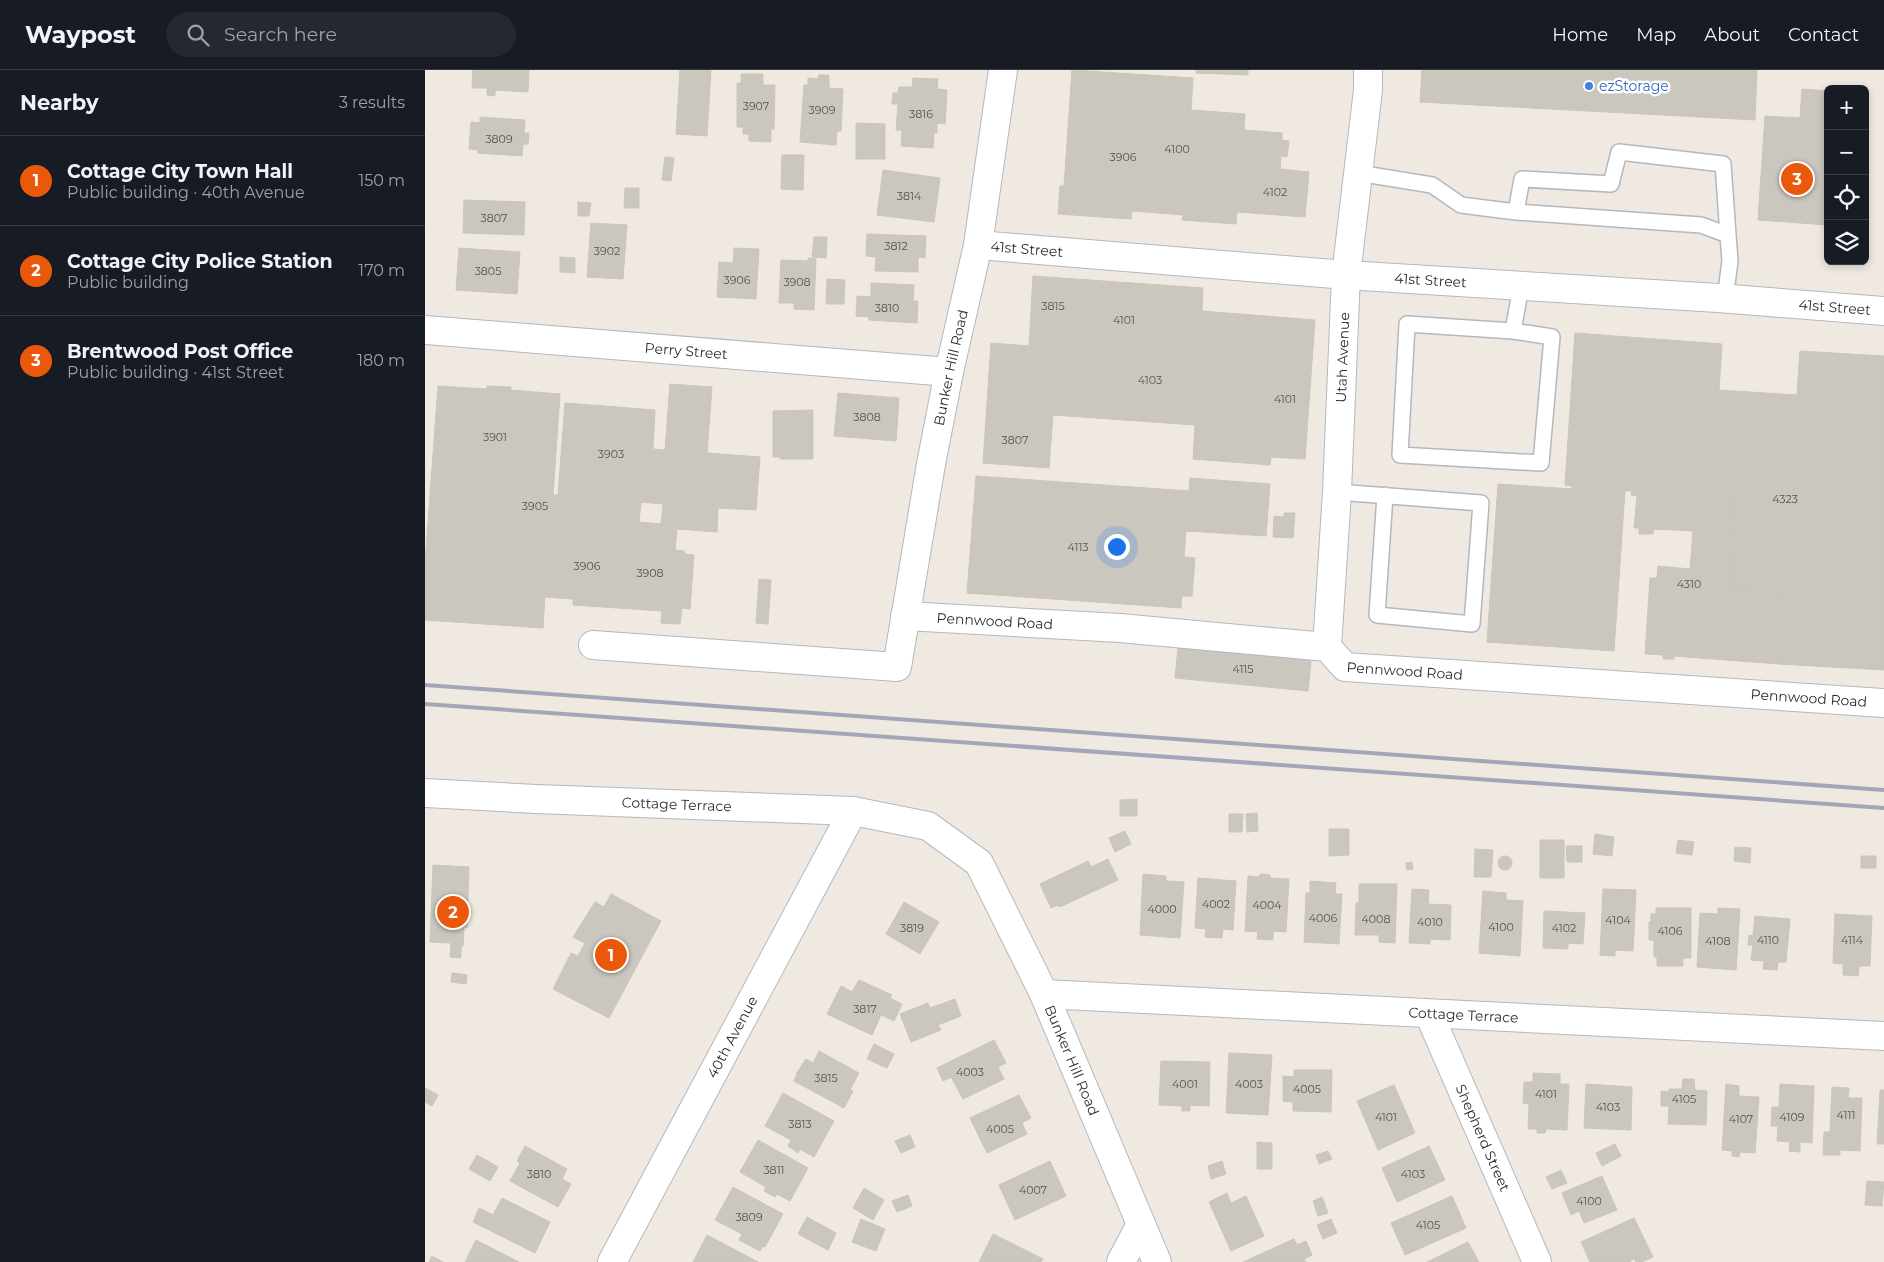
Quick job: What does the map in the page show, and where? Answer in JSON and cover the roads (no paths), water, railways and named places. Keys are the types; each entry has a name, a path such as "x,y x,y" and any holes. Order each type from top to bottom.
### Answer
{"street":[{"name":"Bunker Hill Road","path":"593,645 897,667 949,372 978,245 1003,70"},
{"name":"Utah Avenue","path":"1327,647 1337,492 1346,275 1368,70"},
{"name":"41st Street","path":"978,245 1346,275 1884,311"},
{"name":"Perry Street","path":"425,330 949,372"},
{"name":"Pennwood Road","path":"905,616 1120,628 1327,647 1345,667 1884,704"},
{"name":"Cottage Terrace","path":"425,793 853,811 928,826 979,863"},
{"name":"40th Avenue","path":"612,1262 853,811"},
{"name":"Bunker Hill Road","path":"979,863 1044,994 1157,1262"},
{"name":"Cottage Terrace","path":"1044,994 1884,1036"},
{"name":"Shepherd Street","path":"1429,1014 1537,1262"},
{"path":"1121,1262 1141,1224"}],"lane":[{"path":"1516,212 1522,179 1611,184 1619,152 1723,164 1730,261 1725,299"},
{"path":"1358,173 1432,185 1461,205 1516,212 1701,224 1727,235"},
{"path":"1513,331 1521,286"},
{"path":"1407,324 1513,331 1552,337 1541,463 1400,455 1407,324"},
{"path":"1337,492 1481,502 1472,624 1377,615 1385,496"}],"railway":[{"path":"425,685 1884,790"},
{"path":"425,704 1884,808"}],"place":[{"name":"ezStorage","path":"1589,86"},
{"name":"Brentwood Post Office","path":"1797,179"},
{"name":"Cottage City Police Station","path":"453,912"},
{"name":"Cottage City Town Hall","path":"611,955"}]}
